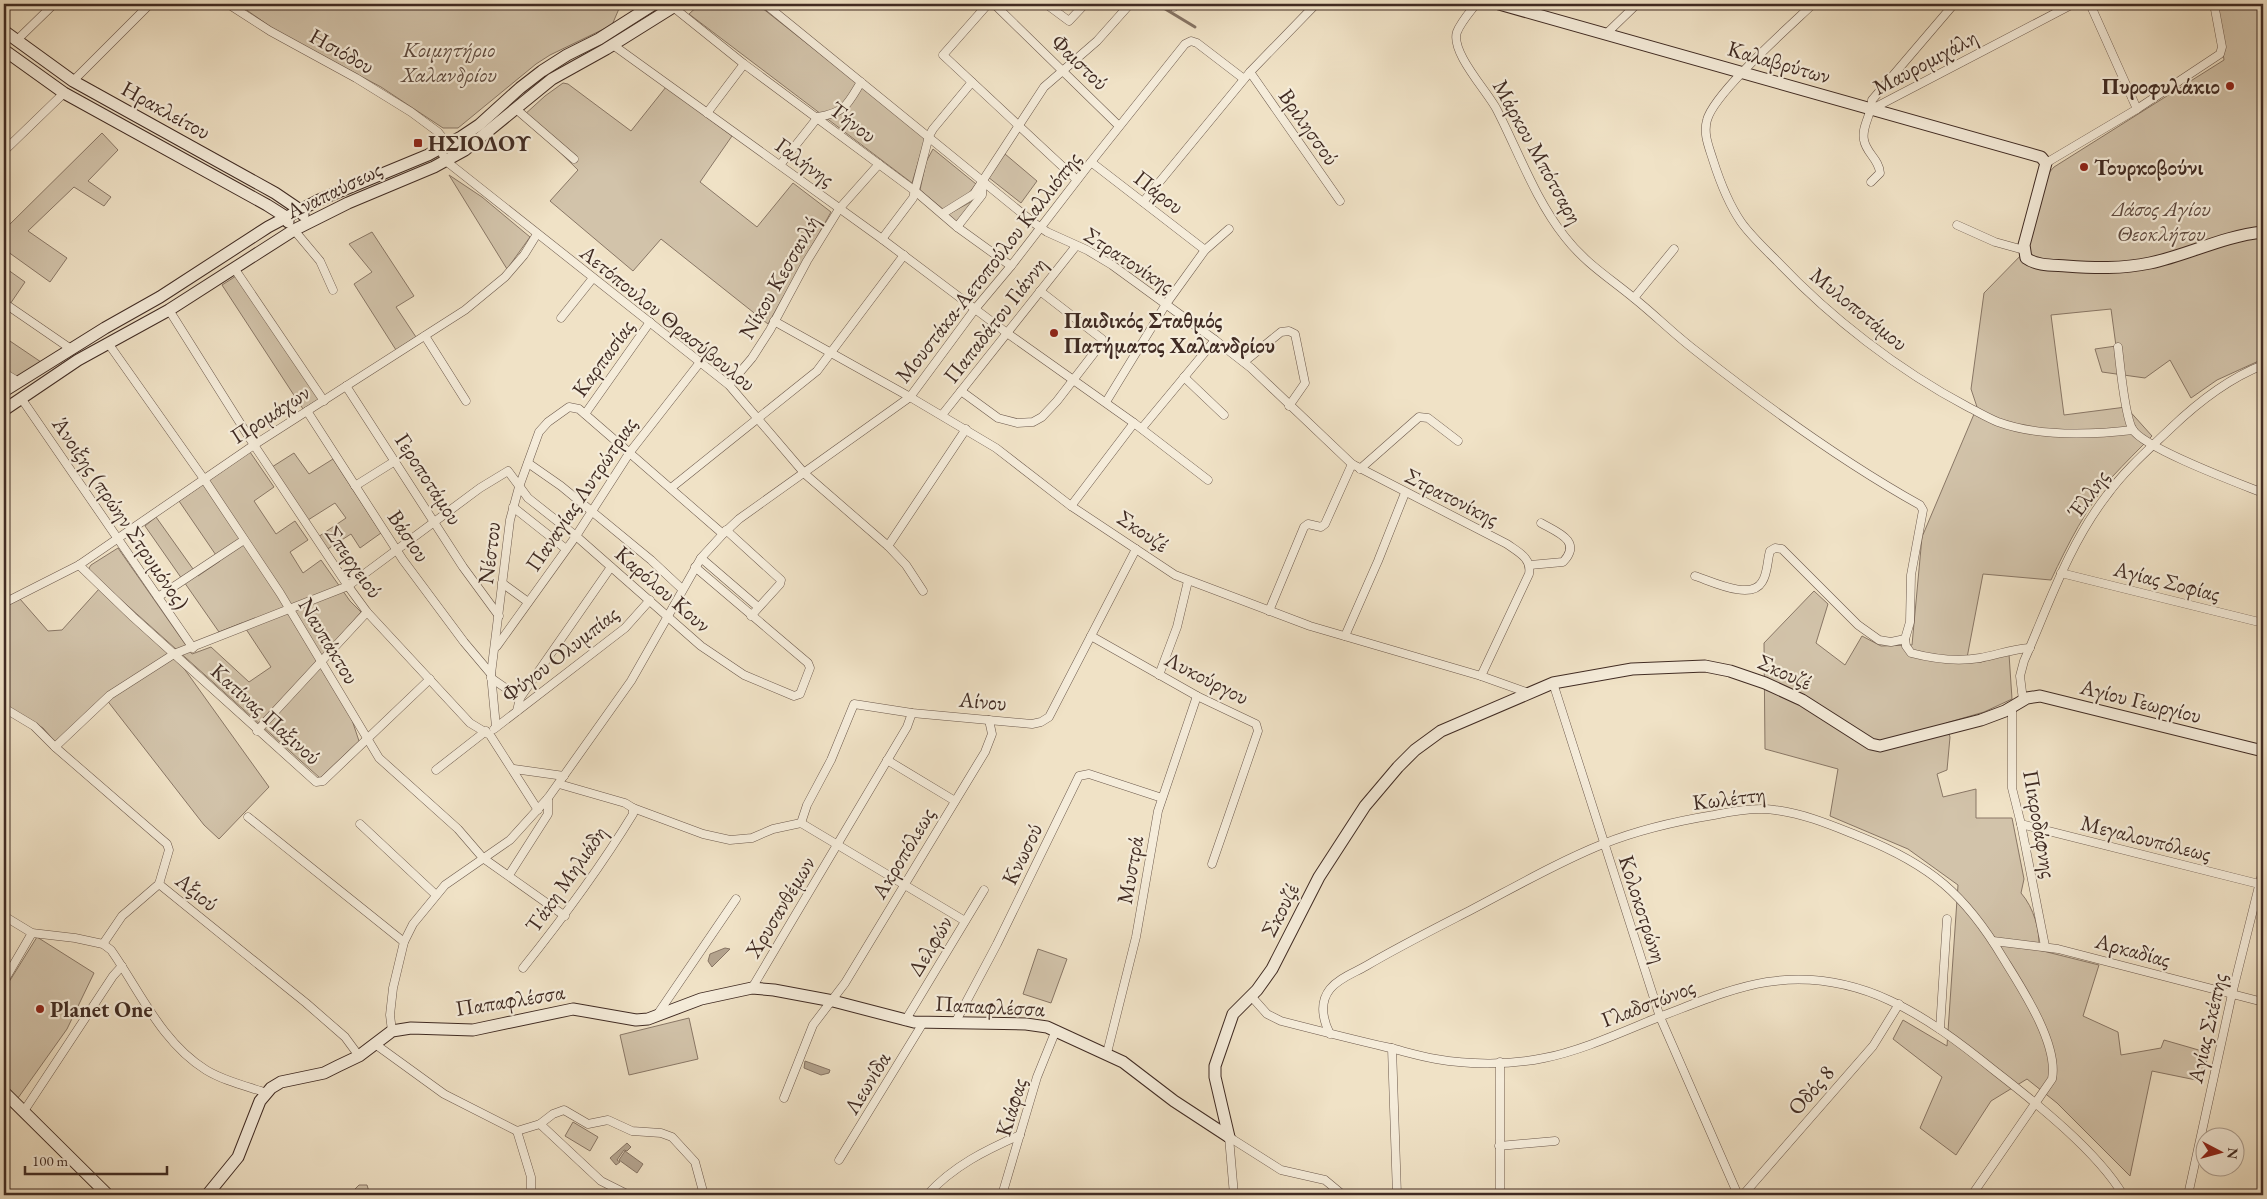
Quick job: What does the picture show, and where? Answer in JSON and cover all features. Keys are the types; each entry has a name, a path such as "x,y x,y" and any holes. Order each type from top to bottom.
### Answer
{"street":[{"path":"16,42 54,4"},
{"path":"73,81 150,4"},
{"name":"Ησιόδου","path":"228,4 270,31 356,78 432,126 450,159"},
{"name":"Στρατονίκης","path":"765,4 1041,228 1112,265 1244,362 1352,464 1506,544 1526,558 1530,565"},
{"path":"988,4 943,55 1077,180"},
{"name":"Φαιστού","path":"994,4 1120,126"},
{"path":"1046,4 1069,20 1085,4"},
{"path":"942,214 972,196 1044,87 1097,41 1130,4"},
{"path":"1143,202 1250,72 1316,4"},
{"name":"Μάρκου Μπότσαρη","path":"1476,4 1458,29 1456,45 1496,108 1526,172 1555,224 1582,258 1634,298 1694,350 1764,404 1881,484 1920,505 1923,515 1911,575 1910,622 1905,639"},
{"name":"Καλαβρύτων","path":"1499,4 2041,157 2046,164"},
{"path":"1606,34 1637,4"},
{"name":"Μυλοποτάμου","path":"1813,4 1742,73 1717,101 1707,119 1706,139 1728,201 1742,223 1786,271 1813,296 1866,340 1944,394 1998,422 2032,430 2075,434 2133,430"},
{"path":"1871,182 1880,173 1880,166 1867,148 1863,136 1872,109 1872,100 1954,4"},
{"name":"Μαυρομιχάλη","path":"1872,109 2073,4"},
{"path":"2090,4 2138,109"},
{"path":"2214,4 2222,47 2218,56 2138,109 2046,164 2036,197 2024,250 2026,258 2038,263 2114,268 2152,263 2230,237 2263,232"},
{"path":"649,5 656,18"},
{"name":"Αναπαύσεως","path":"4,391 160,297 286,217 352,185 444,147 480,125 520,88 550,65 599,39 649,5"},
{"name":"Αναπαύσεως","path":"4,410 78,360 169,310 294,230 387,186 450,159 480,140 552,79 613,45 675,6"},
{"name":"Τήνου","path":"675,6 744,64 818,117 915,191 957,227 1012,266"},
{"name":"Ηρακλείτου","path":"4,31 16,42 73,81 275,192 300,210 307,224"},
{"name":"Μουστάκα-Αετοπούλου Καλλιόπης","path":"392,1031 390,1014 393,988 404,942 413,924 436,895 454,878 510,840 548,798 631,681 695,567 724,532 910,397 975,309 1012,266 1091,162 1188,42 1197,43 1244,79"},
{"name":"Γαλήνης","path":"613,45 882,239 1007,333 1142,428"},
{"name":"Ηρακλείτου","path":"4,50 64,93 232,185 286,217 294,230"},
{"path":"708,113 744,64"},
{"name":"Βριλησσού","path":"1250,72 1340,202"},
{"path":"780,165 818,117 835,114 843,108 862,82"},
{"path":"882,239 913,198 929,136 972,82"},
{"path":"4,151 64,93"},
{"path":"516,108 574,159"},
{"name":"Αετόπουλου Θρασύβουλου","path":"450,159 537,234 701,361 729,385 805,474 888,546 906,565 924,591"},
{"name":"Πάρου","path":"1091,162 1205,250"},
{"name":"Νίκου Κεσσανλή","path":"729,385 752,358 839,209 879,164"},
{"path":"957,227 982,195 983,180"},
{"path":"1957,225 1995,242 2024,250"},
{"path":"1106,402 1166,304 1205,250 1229,229"},
{"path":"294,230 320,261 333,290"},
{"name":"Προμάχων","path":"4,603 79,565 254,445 465,310 497,285 520,260 537,234"},
{"name":"Παπαδάτου Γιάννη","path":"942,415 1076,246"},
{"path":"1634,298 1674,249"},
{"path":"671,488 817,372 904,256"},
{"path":"234,268 324,401"},
{"path":"561,318 593,278"},
{"path":"961,391 998,418 1017,423 1030,423 1038,420 1048,411 1074,380 1101,344 1102,339 1040,291"},
{"path":"4,303 71,349"},
{"name":"Σπερχειού","path":"169,310 254,445 367,612 470,722 487,732 514,769 538,810"},
{"name":"Σκουζέ","path":"774,321 942,415 1009,456 1045,488 1167,571 1269,612 1529,692"},
{"name":"Καρπασίας","path":"585,414 650,322"},
{"path":"1244,362 1281,332 1289,331 1295,334 1305,383 1289,406"},
{"path":"425,336 466,401"},
{"path":"1208,480 1142,428 1215,340"},
{"name":"Ναυπάκτου","path":"108,343 204,479 290,609 384,763 458,829 483,858 565,916"},
{"path":"2118,348 2123,391 2133,430 2153,446 2263,493"},
{"name":"Παναγίας Λυτρώτριας","path":"494,650 576,536 630,452 701,361"},
{"name":"Έλλης","path":"2023,700 2020,676 2030,648 2078,539 2101,502 2117,481 2183,416 2222,386 2263,365"},
{"path":"4,373 14,379 16,383"},
{"path":"1184,377 1224,416"},
{"name":"Γεροποτάμου","path":"346,386 436,522 463,567 499,616"},
{"name":"Άνοιξης (πρώην Στρυμόνος)","path":"21,398 192,648"},
{"name":"Νέστου","path":"496,727 491,676 506,540 513,507 519,486 543,427 566,408 574,407 585,414"},
{"name":"Βάσιου","path":"307,411 397,551 458,635 491,676 520,698"},
{"path":"585,414 781,580 780,584 751,616 695,567"},
{"path":"1360,469 1419,417 1428,418 1458,441"},
{"path":"1070,506 1134,423"},
{"path":"888,546 966,429"},
{"path":"355,486 396,461"},
{"path":"528,463 546,475 660,568 682,590"},
{"path":"1269,612 1304,527 1308,524 1321,527 1325,524 1352,464"},
{"name":"Καρόλου Κουν","path":"436,522 480,488 508,471 528,498 576,536 701,646 731,668 765,684 798,695 802,692 810,668 808,663 751,616"},
{"path":"1345,636 1378,562 1405,493"},
{"path":"513,507 566,549"},
{"path":"55,747 110,695 174,654 348,586 436,522"},
{"path":"1481,676 1530,574 1530,565 1563,562 1570,556 1571,545 1567,538 1541,523"},
{"path":"158,597 244,540"},
{"path":"1696,576 1740,591 1752,590 1762,584 1766,574 1770,551 1776,548 1782,550 1858,625 1879,640 1892,642 1905,639 1906,646 1911,653 1951,660 1981,658 2012,649 2030,648"},
{"name":"Αίνου","path":"802,823 807,805 830,760 854,704 1032,724 1042,722 1049,717 1136,549"},
{"path":"701,558 758,607"},
{"name":"Κατίνας Παξινού","path":"79,565 132,617 257,731 313,780 318,782 323,781 430,679"},
{"path":"517,711 520,698 611,567"},
{"name":"Αγίας Σοφίας","path":"2061,574 2263,623"},
{"path":"1159,675 1178,627 1188,581"},
{"path":"502,582 528,602"},
{"name":"Φύγου Ολυμπίας","path":"436,770 496,727 624,628 650,600"},
{"path":"257,731 367,612"},
{"name":"Λυκούργου","path":"1091,636 1197,696 1254,722 1258,727 1212,864"},
{"name":"Σκουζέ","path":"1229,1137 1215,1077 1215,1066 1233,1014 1251,996 1277,962 1319,877 1365,806 1398,767 1427,740 1441,731 1553,683 1599,674 1652,667 1705,666 1722,669 1765,684 1802,700 1871,744 1888,746 1981,720 2012,707"},
{"name":"Κολοκοτρώνη","path":"1553,683 1660,1017 1738,1195"},
{"name":"Μυστρά","path":"1107,1053 1130,965 1162,798 1197,696"},
{"name":"Αγίου Γεωργίου","path":"2012,707 2023,700 2035,696 2044,697 2263,751"},
{"name":"Πικροδάφνης","path":"2012,707 2012,788 2045,946"},
{"name":"Αξιού","path":"4,708 34,726 55,747 167,844 169,850 159,884 306,1003 345,1038 359,1056"},
{"name":"Χρυσανθέμων","path":"752,988 907,727 912,712"},
{"name":"Ακροπόλεως","path":"784,1098 809,1031 821,1013 833,1001 955,801 991,738 989,720"},
{"path":"887,760 955,801"},
{"path":"514,769 564,776"},
{"name":"Κνωσού","path":"955,1023 1002,936 1079,776 1089,774 1162,798"},
{"path":"559,784 625,803 633,808 703,834 730,840 752,838 773,829 802,823 965,920"},
{"path":"508,875 548,814 548,798"},
{"name":"Τάκη Μηλιάδη","path":"523,968 565,916 631,817 633,808"},
{"name":"Κωλέττη","path":"1330,1034 1323,1015 1324,1002 1328,992 1342,979 1413,940 1604,844 1654,828 1738,810 1773,809 1812,817 1889,849 1922,867 1950,887 1969,908 1993,941 2030,1003 2047,1041 2053,1062 2052,1079 1972,1195"},
{"path":"248,816 404,942"},
{"path":"360,824 436,895"},
{"name":"Μεγαλουπόλεως","path":"2021,824 2261,885"},
{"name":"Αγίας Σκέπης","path":"2188,1195 2232,994 2261,885 2263,870"},
{"path":"103,944 122,916 159,884"},
{"name":"Δελφών","path":"906,1021 984,890"},
{"path":"656,1017 736,899"},
{"path":"4,916 32,933 76,938 103,944 111,950 166,1034 189,1058 218,1077 267,1092"},
{"path":"1940,1029 1947,919"},
{"path":"4,981 32,933"},
{"name":"Αρκαδίας","path":"1993,941 2045,946 2263,1002"},
{"path":"24,1111 113,976 122,966"},
{"name":"Γλαδστώνος","path":"1251,996 1262,1010 1273,1018 1330,1034 1435,1059 1467,1063 1544,1058 1736,989 1765,983 1822,980 1846,985 1900,1004 1925,1018 1967,1048 2036,1104 2106,1172 2122,1195"},
{"name":"Παπαφλέσσα","path":"392,1031 411,1028 473,1030 505,1025 541,1014 572,1009 636,1020 656,1017 701,999 752,988 774,990 833,1001 906,1021 1039,1025 1056,1030 1107,1053 1174,1101 1281,1170 1325,1180 1343,1195"},
{"name":"Οδός 8","path":"1743,1195 1873,1046 1900,1004"},
{"name":"Λεωνίδα","path":"840,1160 923,1023"},
{"name":"Κιάφας","path":"1002,1195 1037,1077 1056,1030"},
{"path":"207,1195 238,1157 260,1101 267,1092 281,1082 324,1072 359,1056 392,1031"},
{"path":"375,1044 444,1094 517,1131 540,1124 553,1114 564,1110 588,1124 608,1120 632,1131 667,1134 676,1140 691,1156 696,1166 704,1195"},
{"path":"1392,1048 1396,1195"},
{"path":"1500,1062 1500,1195"},
{"path":"4,1092 108,1195"},
{"path":"540,1124 601,1181 629,1195"},
{"path":"517,1131 531,1177 531,1195"},
{"path":"927,1195 951,1172 971,1158 1020,1135"},
{"path":"1229,1137 1234,1195"},
{"path":"1499,1146 1555,1141"}],"green space":[{"name":"Κοιμητήριο Χαλανδρίου","path":"238,4 621,4 612,25 550,55 536,64 458,128 443,128 381,87 275,30"},
{"path":"700,4 757,4 923,135 925,139 912,183 689,14"},
{"name":"Δάσος Αγίου Θεοκλήτου","path":"2216,4 2263,4 2263,359 2217,380 2191,398 2170,360 2145,378 2102,372 2095,349 2116,346 2111,309 2051,315 2064,415 2126,407 2152,436 2112,477 2094,501 2071,540 2051,580 1983,574 1966,663 1981,662 2009,654 2012,699 1984,712 1946,723 1950,737 1947,770 1937,774 1943,797 1976,789 1976,818 2012,818 2024,879 2021,893 2026,899 2035,920 2039,950 2099,965 2083,1016 2118,1032 2121,1055 2161,1048 2164,1040 2209,1053 2201,1081 2152,1071 2130,1176 2057,1103 2027,1079 1991,1101 1956,1155 1920,1128 1942,1077 1893,1039 1903,1020 1947,1046 1958,885 1908,849 1830,816 1838,769 1765,749 1764,643 1814,591 1828,604 1816,643 1845,665 1862,636 1881,646 1912,645 1922,537 1977,407 1971,389 1984,293 2029,247 2047,175 2054,167 2224,60"},
{"path":"563,83 568,84 631,131 666,87 732,136 700,182 757,227 793,183 831,212 768,324 661,239 633,271 550,201 578,170 523,116"},
{"path":"102,133 118,150 88,181 111,197 104,206 74,187 28,231 67,258 50,282 4,249 4,230"},
{"path":"933,149 976,184 966,197 944,210 920,190 926,162"},
{"path":"1005,154 1037,181 1021,203 988,177"},
{"path":"449,175 482,197 530,237 507,269"},
{"path":"976,199 957,223 947,215"},
{"path":"372,232 414,296 396,307 416,337 396,350 354,284 372,272 349,244"},
{"path":"4,267 25,282 4,313"},
{"path":"236,276 319,399 303,409 222,285"},
{"path":"4,337 41,362 4,387"},
{"path":"250,452 274,487 254,501 276,534 295,521 308,540 290,552 303,573 321,560 350,601 361,612 317,662 351,717 359,741 320,778 90,572 89,568 118,548 192,654 211,647 249,682 271,667 242,623 219,632 145,526 156,517 198,576 220,561 179,501"},
{"path":"294,453 309,474 333,459 381,533 360,548 351,534 326,550 318,537 346,518 335,503 308,520 272,467"},
{"path":"99,589 183,667 269,787 219,839 204,825 106,699 57,744 43,728 4,704 4,606 20,599 48,631 62,630"},
{"name":"Planet One","path":"37,937 94,973 67,1029 18,1098 4,1084 4,990"},
{"path":"1038,949 1067,959 1051,1003 1023,994"},
{"path":"689,1018 698,1059 629,1075 620,1035"},
{"path":"573,1122 598,1137 590,1151 565,1136"},
{"path":"359,1185 367,1185 370,1195 354,1195 353,1191"}],"shaded area":[{"path":"725,948 730,949 712,967 708,961 710,954"},
{"path":"805,1061 830,1070 829,1073 821,1075 804,1068"},
{"path":"627,1143 631,1147 627,1151 624,1150 617,1160 620,1162 616,1165 610,1158"},
{"path":"625,1151 643,1164 637,1173 619,1160"}],"waterway":[{"path":"1157,4 1195,27"}],"place":[{"name":"Πυροφυλάκιο","path":"2230,86"},
{"name":"ΗΣΙΟΔΟΥ","path":"418,143"},
{"name":"Τουρκοβούνι","path":"2084,167"},
{"name":"Παιδικός Σταθμός Πατήματος Χαλανδρίου","path":"1054,333"},
{"name":"Planet One","path":"40,1009"}]}
